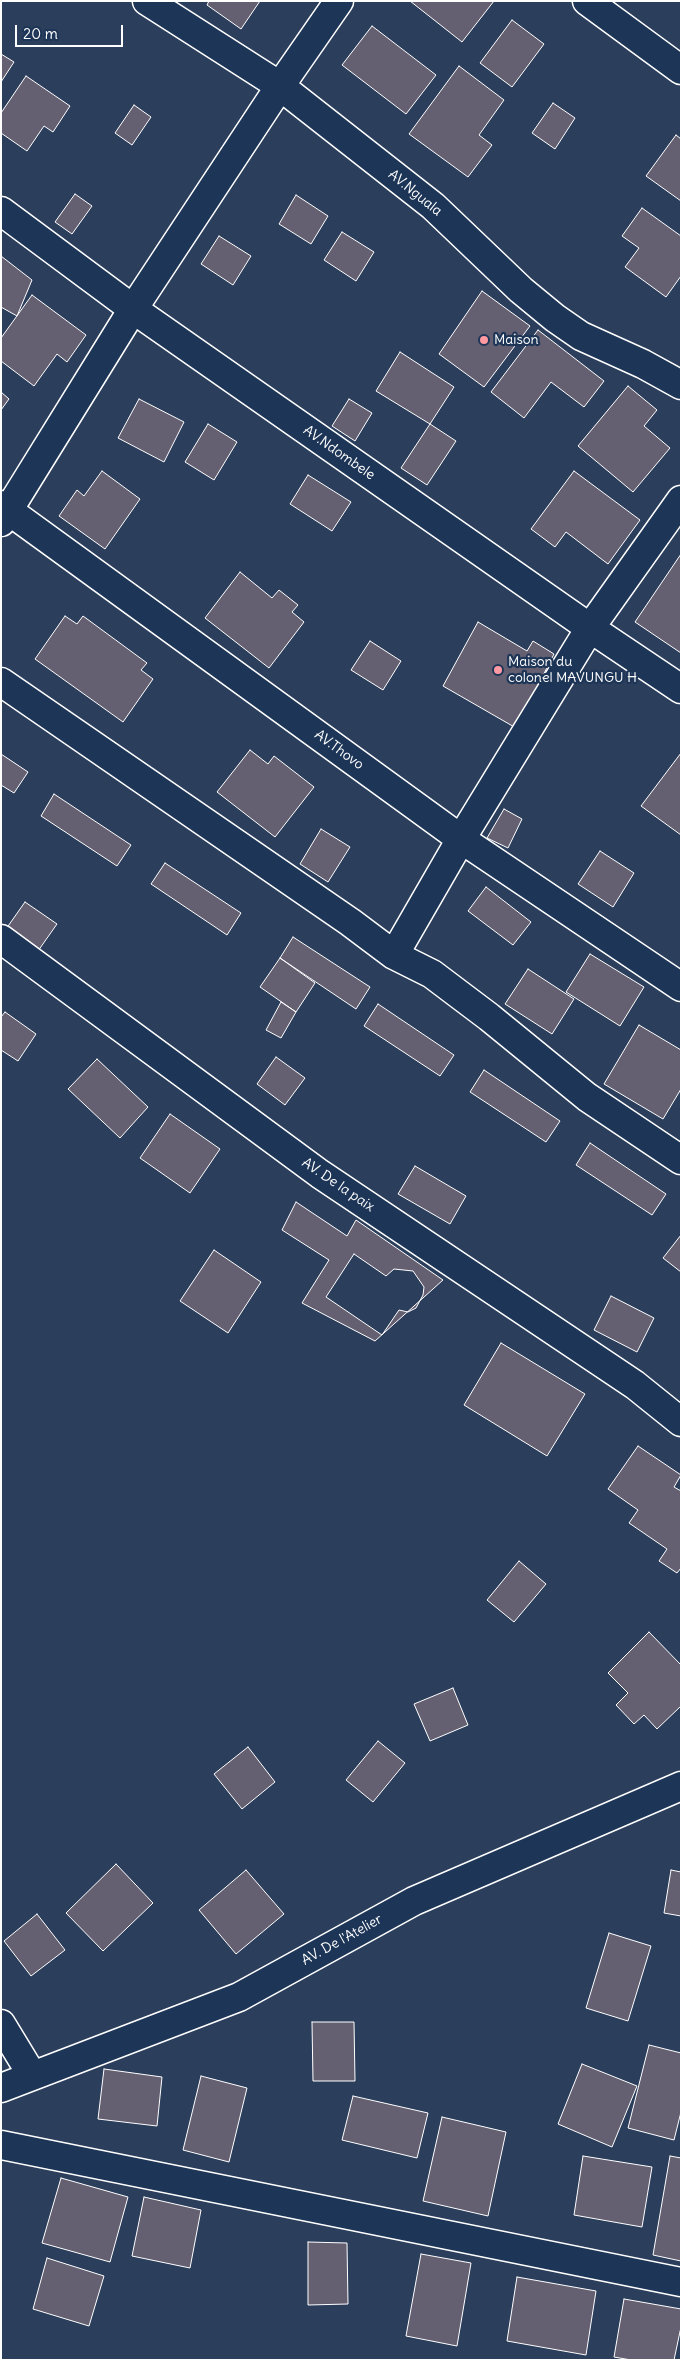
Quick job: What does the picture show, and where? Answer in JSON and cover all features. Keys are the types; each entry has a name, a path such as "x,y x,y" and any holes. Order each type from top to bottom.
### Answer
{"street":[{"name":"AV.Nguala","path":"147,1 280,86 433,206 521,290 555,318 581,336 643,364 681,385"},
{"path":"4,513 133,309 280,86 339,1"},
{"path":"587,1 681,70"},
{"name":"AV.Ndombele","path":"1,211 133,309 590,628 681,689"},
{"path":"394,955 461,839 590,628 681,500"},
{"name":"AV.Thovo","path":"4,513 461,839 681,987"},
{"path":"1,682 350,922 394,955 432,974 490,1017 587,1097 681,1160"},
{"name":"AV. De la paix","path":"1,939 320,1174 635,1385 681,1422"},
{"name":"AV. De l'Atelier","path":"1,2088 239,1997 414,1901 681,1786"},
{"path":"1,2024 32,2076"},
{"path":"1,2146 681,2282"}],"building":[{"path":"209,1 260,1 241,29 207,5"},
{"path":"410,1 494,1 462,42"},
{"path":"512,20 544,44 512,87 480,63"},
{"path":"372,26 436,75 406,114 342,65"},
{"path":"1,54 14,62 1,82"},
{"path":"459,66 504,100 479,135 492,145 468,177 409,134"},
{"path":"26,76 70,106 53,132 44,126 27,151 1,133 1,113"},
{"path":"553,103 575,118 555,149 532,133"},
{"path":"134,105 151,117 132,145 115,133"},
{"path":"676,135 681,139 681,201 646,176"},
{"path":"75,194 92,206 72,234 55,222"},
{"path":"296,195 328,216 311,244 279,224"},
{"path":"642,208 681,236 681,276 666,297 625,267 639,248 622,236"},
{"path":"342,232 374,252 356,281 324,260"},
{"path":"219,236 251,256 233,285 201,264"},
{"path":"1,256 32,280 17,316 1,307"},
{"name":"Maison","path":"482,291 530,326 484,387 439,354"},
{"path":"32,295 86,335 67,362 57,354 34,386 1,361 1,338"},
{"path":"538,330 604,381 584,407 551,382 524,418 491,392"},
{"path":"400,352 454,387 430,424 376,391"},
{"path":"628,386 657,410 644,426 670,448 633,492 578,446"},
{"path":"1,392 9,399 1,410"},
{"path":"139,399 184,422 164,462 118,438"},
{"path":"349,399 372,413 355,441 332,426"},
{"path":"208,424 237,442 214,480 185,462"},
{"path":"430,424 456,441 427,485 401,468"},
{"path":"102,471 140,499 105,549 59,516 77,490 84,496"},
{"path":"574,471 640,520 608,564 566,532 555,547 531,529"},
{"path":"308,475 351,502 332,531 290,504"},
{"path":"681,554 681,653 635,622"},
{"path":"240,572 272,598 279,590 298,605 292,612 304,622 269,668 205,618"},
{"path":"65,616 77,624 83,616 147,663 141,670 153,679 123,722 35,659"},
{"name":"Maison du colonel MAVUNGU H","path":"478,622 527,651 533,641 554,654 516,728 443,686"},
{"path":"370,641 401,661 383,690 351,670"},
{"path":"250,750 268,764 274,756 314,787 275,837 217,792"},
{"path":"681,753 681,835 641,806"},
{"path":"1,754 28,772 14,793 1,785"},
{"path":"54,794 131,845 117,866 41,816"},
{"path":"504,809 522,819 508,848 487,838"},
{"path":"321,829 350,847 328,882 300,864"},
{"path":"600,851 634,873 613,907 578,884"},
{"path":"165,863 241,913 227,935 151,884"},
{"path":"486,887 531,922 513,945 468,911"},
{"path":"25,902 57,924 38,951 6,929"},
{"path":"293,937 370,987 356,1009 280,958"},
{"path":"590,954 644,987 620,1026 566,992"},
{"path":"280,958 315,983 296,1012 260,987"},
{"path":"528,969 574,999 552,1034 505,1004"},
{"path":"281,1002 296,1012 281,1038 266,1030"},
{"path":"378,1004 454,1055 440,1076 364,1026"},
{"path":"5,1012 36,1034 18,1061 1,1050 1,1017"},
{"path":"639,1025 681,1050 681,1089 663,1119 604,1084"},
{"path":"276,1057 305,1078 285,1105 257,1084"},
{"path":"97,1059 148,1107 120,1138 68,1089"},
{"path":"484,1070 560,1121 546,1142 470,1092"},
{"path":"170,1114 220,1149 190,1193 140,1158"},
{"path":"590,1143 666,1194 652,1215 576,1165"},
{"path":"415,1166 466,1196 450,1224 398,1194"},
{"path":"296,1202 347,1236 356,1220 443,1280 375,1341 302,1303 329,1260 282,1230"},
{"path":"681,1235 681,1272 663,1258"},
{"path":"214,1250 261,1282 228,1333 180,1301"},
{"path":"354,1254 386,1276 394,1269 413,1271 424,1287 423,1295 416,1308 408,1312 399,1310 382,1335 326,1297"},
{"path":"611,1296 654,1318 637,1352 594,1330"},
{"path":"501,1343 585,1394 547,1456 464,1405"},
{"path":"638,1446 681,1475 674,1487 681,1491 681,1568 677,1573 659,1561 667,1549 629,1523 638,1510 608,1489"},
{"path":"519,1561 546,1584 514,1622 487,1600"},
{"path":"649,1632 681,1665 681,1706 657,1729 644,1715 634,1724 616,1705 628,1693 608,1673"},
{"path":"453,1688 468,1725 430,1741 414,1704"},
{"path":"378,1741 405,1763 373,1802 346,1780"},
{"path":"248,1747 275,1782 242,1809 214,1774"},
{"path":"116,1864 153,1903 103,1951 66,1913"},
{"path":"246,1870 284,1914 236,1954 199,1910"},
{"path":"671,1870 681,1872 681,1916 664,1913"},
{"path":"37,1914 65,1950 31,1976 4,1941"},
{"path":"609,1933 651,1946 628,2021 586,2008"},
{"path":"312,2022 354,2022 355,2081 313,2081"},
{"path":"649,2045 681,2053 681,2112 674,2140 628,2128"},
{"path":"582,2064 637,2086 612,2147 558,2124"},
{"path":"104,2069 162,2077 157,2126 98,2119"},
{"path":"201,2076 247,2088 229,2162 183,2150"},
{"path":"353,2096 428,2113 417,2158 342,2140"},
{"path":"442,2117 506,2132 488,2216 423,2201"},
{"path":"583,2156 652,2167 642,2227 574,2215"},
{"path":"670,2156 681,2158 681,2261 653,2255"},
{"path":"61,2178 128,2197 110,2262 42,2243"},
{"path":"144,2197 201,2210 190,2268 132,2256"},
{"path":"308,2242 347,2243 348,2304 308,2305"},
{"path":"421,2254 471,2263 457,2346 406,2336"},
{"path":"47,2258 104,2276 89,2326 33,2309"},
{"path":"517,2277 596,2291 586,2355 507,2341"},
{"path":"624,2299 681,2309 681,2327 674,2360 631,2360 614,2357"}],"place":[{"name":"Maison","path":"484,340"},
{"name":"Maison du colonel MAVUNGU H","path":"498,670"}]}
